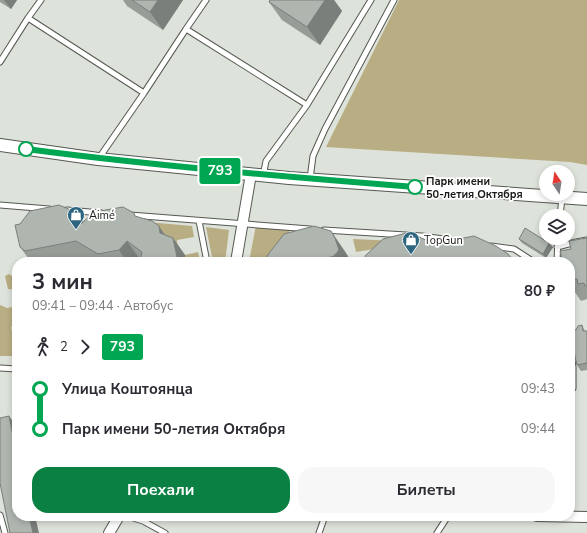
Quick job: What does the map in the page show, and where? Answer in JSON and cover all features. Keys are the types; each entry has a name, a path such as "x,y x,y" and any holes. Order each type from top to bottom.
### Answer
{"street":[{"path":"0,145 98,158 310,180 539,195"},
{"path":"237,257 243,224 257,175"},
{"path":"575,198 587,199"},
{"path":"575,517 587,517"},
{"path":"109,533 117,521"}],"lane":[{"path":"0,62 41,0"},
{"path":"98,158 206,0"},
{"path":"257,175 306,105 371,0"},
{"path":"310,180 313,156 325,129 394,0"},
{"path":"28,18 144,92"},
{"path":"186,29 306,105"},
{"path":"0,205 103,213"},
{"path":"126,215 314,229"},
{"path":"200,221 206,257"},
{"path":"322,230 422,236 460,242"},
{"path":"557,257 557,247 587,240"},
{"path":"484,245 514,249 526,257"},
{"path":"0,368 12,369"},
{"path":"0,516 5,533"},
{"path":"143,521 165,533"},
{"path":"319,533 323,521"},
{"path":"437,533 445,521"}],"shaded area":[{"name":"Парк имени 50-летия Октября","path":"399,0 587,0 587,165 570,162 326,147"},
{"path":"136,221 192,226 194,237 177,240 178,252 172,250"},
{"path":"256,225 292,228 270,257 250,257"},
{"path":"206,227 229,230 226,257 212,257"},
{"path":"353,239 417,242 356,252"},
{"path":"198,252 199,257 185,257 185,255"},
{"path":"9,274 12,276 12,289 8,289 5,276"},
{"path":"0,305 7,308 12,307 12,356 0,356"}],"building":[{"path":"132,0 158,0 150,12"},
{"path":"270,0 325,0 307,27 269,2"},
{"path":"59,205 78,213 81,224 94,212 123,207 134,213 135,216 152,221 159,226 160,233 173,238 177,257 141,257 142,252 127,241 119,250 98,254 76,241 25,251 20,247 15,225 20,224 30,211"},
{"path":"314,226 331,231 339,250 334,256 331,257 266,257 284,234"},
{"path":"525,228 539,237 539,245 548,245 543,254 519,239"},
{"path":"410,232 433,244 474,236 496,246 511,257 365,257 383,239"},
{"path":"587,238 587,285 585,286 584,283 578,284 577,279 575,279 575,257 562,257 560,251 571,249 570,245 575,245 575,240"},
{"path":"582,325 583,331 587,331 587,363 577,365 575,356 575,330 578,326"},
{"path":"9,416 12,431 12,521 30,521 33,533 10,533 0,483 0,418"}],"bus line":[{"name":"793","path":"26,149 263,176 415,187"}],"place":[{"name":"Парк имени 50-летия Октября","path":"415,187"},
{"name":"Aimé","path":"76,230"},
{"name":"TopGun","path":"411,255"}]}
